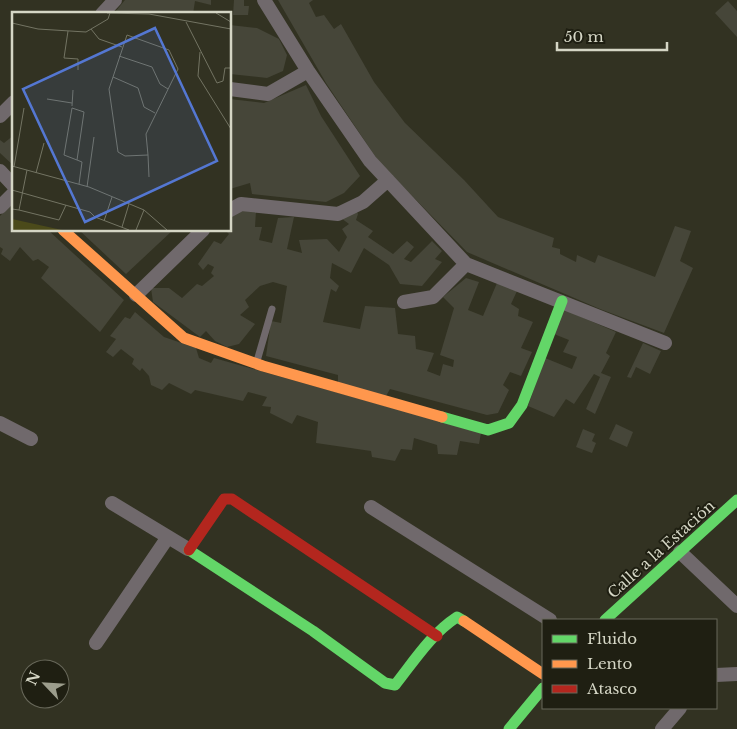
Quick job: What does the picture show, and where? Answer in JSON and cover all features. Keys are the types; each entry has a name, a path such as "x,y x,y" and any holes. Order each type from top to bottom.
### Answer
{"street":[{"path":"104,12 115,0"},
{"path":"264,0 308,70 370,161 466,264 665,343"},
{"path":"231,89 268,94 308,70"},
{"path":"0,116 12,104"},
{"path":"0,171 12,184"},
{"path":"231,209 241,204 338,214 363,202 388,180"},
{"path":"0,208 12,195"},
{"path":"64,231 184,338 256,364 488,430 509,423 522,405 562,301"},
{"path":"136,295 202,231"},
{"path":"404,302 433,297 466,264"},
{"path":"0,423 31,439"},
{"path":"188,549 224,499 232,498 437,636"},
{"name":"Calle a la Estación","path":"606,619 737,500"},
{"path":"112,503 188,549 204,562 314,631 385,683 395,685 448,622 458,617 542,673"},
{"path":"370,508 548,619"},
{"path":"96,644 168,537"},
{"path":"680,552 737,606"},
{"path":"717,675 737,674"},
{"path":"508,729 542,689"},
{"path":"662,729 679,709"}],"lane":[{"path":"256,364 272,309"}],"building":[{"path":"125,0 211,0 211,5 195,1 193,12 115,12"},
{"path":"234,0 244,0 244,6 249,6 248,15 233,15"},
{"path":"278,0 313,0 309,3 316,17 324,15 334,29 341,24 374,82 405,123 464,180 498,217 554,238 552,247 560,249 560,254 576,262 577,255 595,263 598,255 655,277 675,226 691,231 680,261 693,268 664,333 600,309 467,252 379,162 326,83"},
{"path":"728,1 737,11 737,37 715,13"},
{"path":"231,25 257,28 279,39 287,55 283,71 267,78 231,74"},
{"path":"306,85 321,116 360,176 344,193 326,202 252,194 250,183 231,189 231,99 264,103"},
{"path":"12,137 12,164 0,153 0,140 4,143"},
{"path":"12,203 12,231 49,231 124,300 100,332 41,278 49,267 38,259 33,261 20,247 10,261 1,254 3,249 0,247 0,216"},
{"path":"244,209 256,211 255,227 262,227 259,240 272,243 278,218 294,217 287,249 302,253 299,240 327,239 339,252 347,237 342,229 349,224 341,218 356,210 358,214 356,220 373,231 368,237 393,254 407,241 414,247 404,259 411,262 432,241 442,251 435,259 442,262 422,286 400,284 389,265 364,248 351,273 332,263 330,278 339,286 336,292 331,289 323,322 360,329 365,306 395,308 398,334 415,336 416,349 434,353 427,371 440,376 443,364 453,367 454,360 440,355 454,308 443,297 466,278 479,282 468,310 483,316 497,283 517,291 511,304 519,309 518,316 533,322 521,348 532,352 521,376 510,372 503,385 509,390 498,413 487,415 390,389 386,396 338,383 338,375 266,356 271,321 281,323 287,286 273,282 260,286 245,300 249,307 240,315 255,324 239,344 227,347 215,341 206,331 200,337 153,302 151,288 169,288 182,298 197,284 202,286 214,276 211,273 214,267 208,264 203,270 198,264 214,241 221,244 229,234 226,231 231,231 231,216"},
{"path":"80,231 172,231 126,274"},
{"path":"563,309 616,332 606,353 610,356 601,373 611,377 595,414 586,409 600,377 594,374 574,404 566,399 554,417 528,406 545,358 572,369 577,357 563,352 569,340 554,334"},
{"path":"135,312 164,337 196,348 199,358 211,363 214,358 481,433 479,444 460,441 457,455 438,454 437,445 414,438 412,450 401,449 395,461 372,457 371,451 316,443 318,422 297,415 292,424 270,413 271,407 262,406 267,397 248,392 243,401 195,390 191,394 169,383 162,390 151,385 149,376 142,368 140,371 132,364 134,359 121,349 113,357 106,352 116,339 110,336 125,317 130,319"},
{"path":"643,343 661,351 650,374 636,367 631,378 627,377"},
{"path":"616,424 633,432 627,447 609,439"},
{"path":"583,429 595,434 592,441 596,443 592,453 576,447"}],"traffic: fast":[{"path":"442,417 488,430 509,423 522,405 562,301"},
{"path":"606,619 737,500"},
{"path":"189,550 313,631 385,683 395,685 423,648 439,631 457,617 464,621"},
{"path":"509,729 542,689"}],"traffic: slow":[{"path":"64,231 184,338 263,366 442,417"},
{"path":"464,621 542,673"}],"traffic: jam":[{"path":"189,550 224,499 232,499 437,636"}]}
